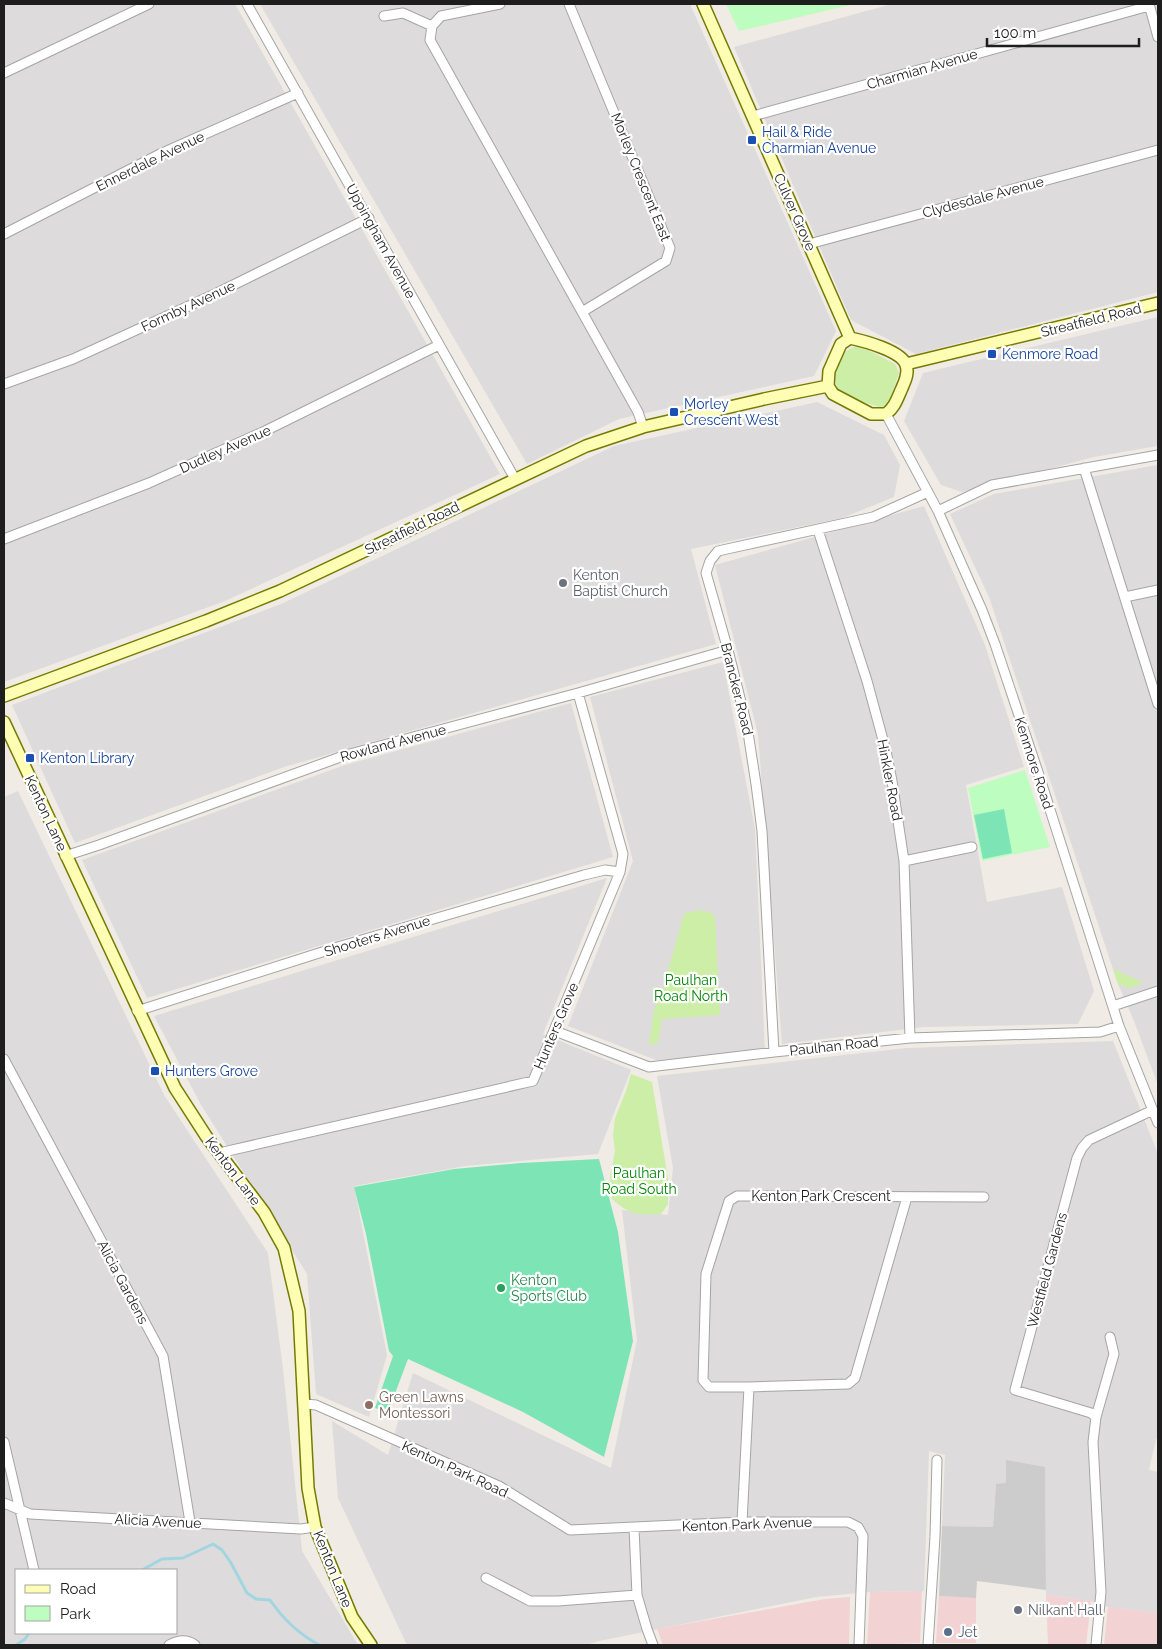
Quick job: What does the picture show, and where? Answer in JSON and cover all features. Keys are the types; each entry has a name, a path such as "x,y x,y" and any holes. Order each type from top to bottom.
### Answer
{"street":[{"path":"4,73 149,4"},
{"name":"Uppingham Avenue","path":"247,4 515,479"},
{"path":"500,4 441,16 432,26 430,40 638,412 642,427"},
{"name":"Morley Crescent East","path":"569,4 670,248 666,261 582,312"},
{"name":"Culver Grove","path":"703,4 850,338"},
{"path":"1149,5 1158,37"},
{"name":"Charmian Avenue","path":"753,116 1149,5"},
{"path":"384,16 402,13 432,26"},
{"name":"Ennerdale Avenue","path":"4,234 162,153 298,93"},
{"name":"Clydesdale Avenue","path":"809,244 1158,150"},
{"name":"Formby Avenue","path":"4,384 73,359 208,298 368,218"},
{"name":"Streatfield Road","path":"906,364 1158,303"},
{"path":"850,338 867,342 900,357 906,364 907,376 894,408 886,414 871,414 833,394 828,386 829,371 841,344 850,338"},
{"name":"Dudley Avenue","path":"4,539 149,483 265,431 439,345"},
{"name":"Streatfield Road","path":"4,696 206,621 280,591 586,446 642,427 828,386"},
{"name":"Kenmore Road","path":"886,414 938,511 982,610 995,644 1119,1026 1158,1123"},
{"path":"938,511 992,485 1158,455"},
{"path":"1084,468 1158,704"},
{"name":"Brancker Road","path":"774,1052 762,831 747,726 706,573 710,560 718,551 873,517 928,492"},
{"name":"Hinkler Road","path":"818,530 868,681 892,781 904,861 910,1038"},
{"path":"1125,597 1158,590"},
{"name":"Rowland Avenue","path":"65,856 346,754 578,693 728,650"},
{"name":"Hunters Grove","path":"219,1153 533,1081 620,872 623,854 578,693"},
{"name":"Kenton Lane","path":"4,722 137,1011 175,1088 219,1153 264,1212 284,1248 299,1311 308,1488 315,1527 352,1617 371,1645"},
{"path":"904,861 972,847"},
{"name":"Shooters Avenue","path":"137,1011 341,946 575,878 605,870 620,872"},
{"path":"1113,1006 1158,991"},
{"name":"Paulhan Road","path":"555,1031 649,1067 910,1038 1100,1032 1119,1026"},
{"name":"Alicia Gardens","path":"4,1059 163,1356 190,1522"},
{"name":"Westfield Gardens","path":"1096,1417 1091,1413 1015,1390 1080,1153 1089,1140 1153,1110"},
{"name":"Kenton Park Crescent","path":"907,1197 855,1378 848,1384 749,1388 710,1387 703,1380 706,1274 729,1201 736,1196 984,1197"},
{"path":"1096,1645 1101,1592 1093,1442 1096,1417 1114,1354 1110,1337"},
{"path":"742,1522 749,1388"},
{"name":"Kenton Park Road","path":"305,1404 316,1405 498,1486 570,1530 634,1528"},
{"path":"4,1442 34,1569"},
{"path":"928,1645 935,1537 937,1460"},
{"name":"Alicia Avenue","path":"4,1503 30,1514 301,1529 315,1527"},
{"name":"Kenton Park Avenue","path":"634,1528 742,1522 848,1522 858,1526 863,1536 859,1645"},
{"path":"634,1528 638,1595 653,1645"},
{"path":"486,1578 530,1601 558,1601 638,1595"},
{"path":"169,1645 176,1641 190,1642 195,1645"}],"shaded area":[{"path":"4,4 235,4 500,474 225,601 4,682"},
{"path":"260,4 690,4 836,331 814,376 619,419 527,464"},
{"path":"892,4 1158,4 1158,292 916,354 851,320 734,47"},
{"path":"1158,317 1158,446 1094,457 962,492 941,485 904,421 923,373"},
{"path":"817,402 884,435 900,465 894,497 842,518 691,549 716,644 284,767 75,843 12,705 281,604 614,446"},
{"path":"1158,465 1158,1085 1118,984 989,597 950,514 994,494"},
{"path":"924,506 985,645 1024,767 966,785 987,902 1062,887 1094,991 1078,1024 924,1027 782,1044 758,734 715,565"},
{"path":"723,662 755,829 765,1053 656,1060 568,1026 633,861 590,697"},
{"path":"571,703 613,857 147,998 82,860 345,765"},
{"path":"18,791 164,1095 268,1253 283,1369 302,1551 358,1645 4,1645 4,797"},
{"path":"607,878 543,1034 631,1070 598,1154 465,1166 354,1186 387,1355 369,1417 316,1394 307,1274 200,1103 154,1016"},
{"path":"1113,1041 1158,1154 1158,1439 1156,1439 1149,1470 1158,1472 1158,1613 1108,1607 1091,1601 1046,1595 1045,1467 1006,1484 996,1484 993,1527 942,1526 945,1455 929,1451 924,1591 870,1592 816,1597 586,1645 407,1645 338,1498 332,1421 388,1455 413,1373 611,1468 637,1340 622,1210 668,1215 673,1168 657,1076 907,1048"},
{"path":"1006,1460 1045,1467 1046,1590 977,1581 976,1598 939,1596 942,1526 993,1527 996,1484 1006,1483"},
{"path":"922,1591 920,1643 867,1645 870,1592"},
{"path":"1046,1595 1091,1601 1086,1645 1048,1645"},
{"path":"939,1596 976,1598 976,1643 936,1643"},
{"path":"850,1597 849,1645 663,1645 657,1629 825,1599"},
{"path":"1108,1607 1158,1613 1158,1645 1104,1645"}],"green space":[{"path":"726,4 855,4 739,31"},
{"path":"854,347 862,347 895,364 899,373 888,405 880,407 859,401 837,388 838,364 844,354"},
{"path":"1025,770 1050,847 982,861 968,788"},
{"path":"1004,809 1012,853 983,859 974,815"},
{"name":"Paulhan Road North","path":"698,910 709,912 715,916 720,1015 662,1019 658,1043 649,1045 654,1009 661,995 684,914"},
{"path":"1113,969 1144,983 1129,988 1118,984"},
{"name":"Paulhan Road South","path":"631,1074 652,1082 668,1179 668,1204 661,1214 635,1213 625,1209 612,1199 610,1177 615,1151 613,1135 615,1118"},
{"name":"Kenton Sports Club","path":"599,1159 618,1232 633,1341 604,1457 523,1412 408,1359 388,1412 375,1408 393,1356 389,1351 366,1234 354,1187 454,1169"}],"waterway":[{"path":"144,1569 162,1559 183,1558 213,1544 222,1550 247,1593 256,1599 270,1600 292,1626 319,1645"},
{"path":"16,1645 25,1639 28,1634"}],"place":[{"name":"Hail & Ride Charmian Avenue","path":"752,140"},
{"name":"Kenmore Road","path":"992,354"},
{"name":"Morley Crescent West","path":"674,412"},
{"name":"Kenton Baptist Church","path":"563,583"},
{"name":"Kenton Library","path":"30,758"},
{"name":"Hunters Grove","path":"155,1071"},
{"name":"Kenton Sports Club","path":"501,1288"},
{"name":"Green Lawns Montessori","path":"369,1405"},
{"name":"Nilkant Hall","path":"1018,1610"},
{"name":"Jet","path":"948,1632"}]}
